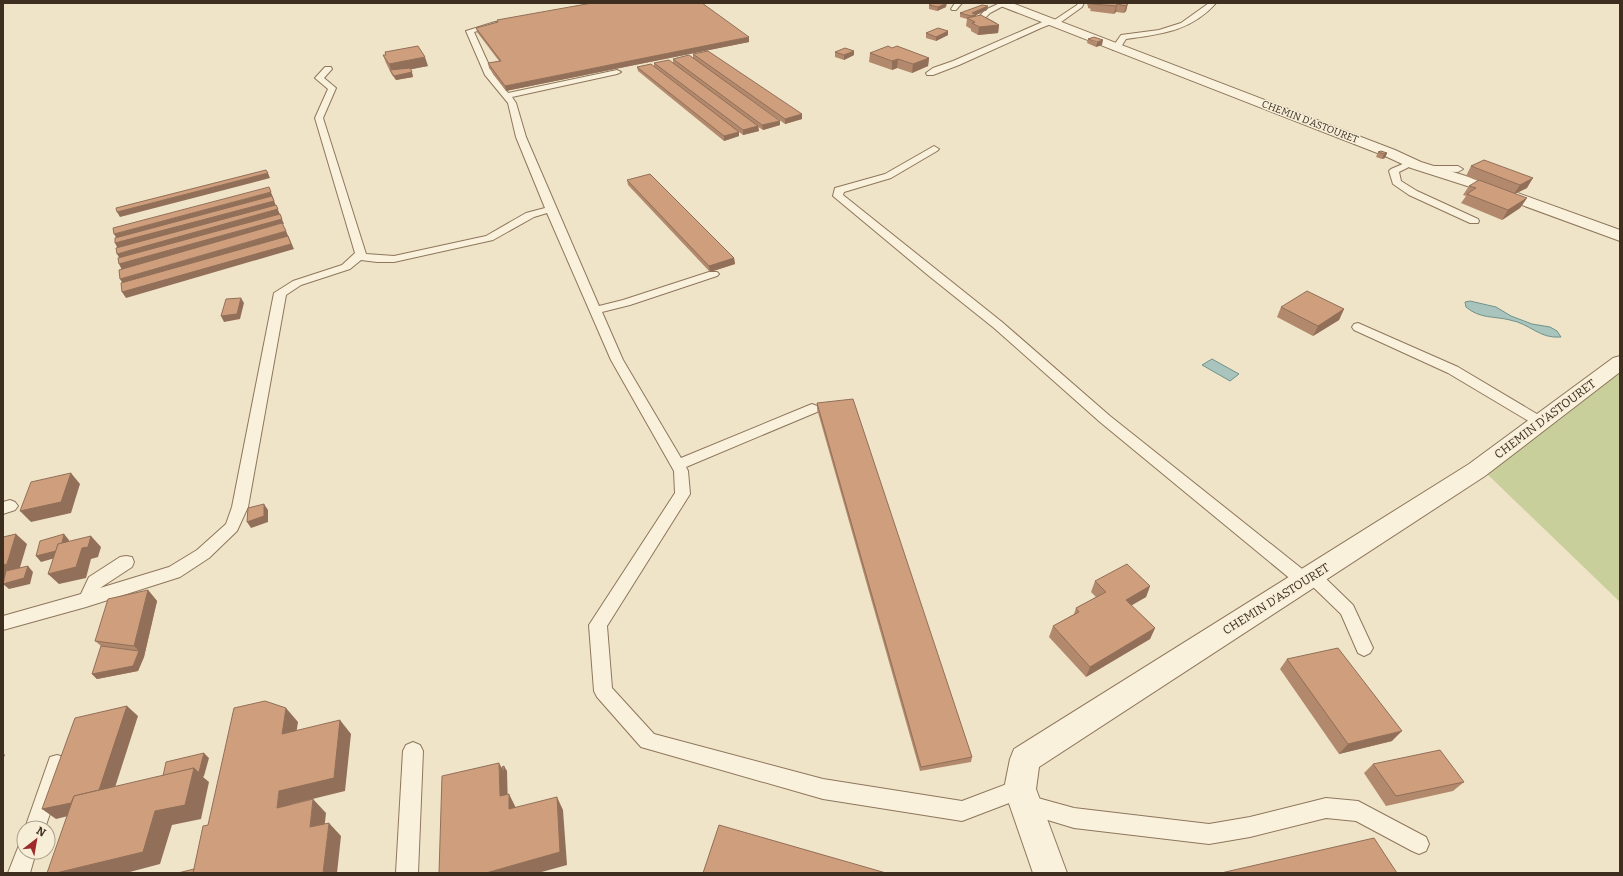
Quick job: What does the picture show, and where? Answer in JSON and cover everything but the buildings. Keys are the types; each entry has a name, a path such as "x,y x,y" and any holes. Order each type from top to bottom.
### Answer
{"street":[{"name":"CHEMIN D'ASTOURET","path":"1003,3 1116,48 1383,150 1412,163 1495,190 1620,236"},
{"name":"CHEMIN D'ASTOURET","path":"1050,873 1022,796 1025,759 1477,470 1542,423 1620,362"}],"lane":[{"path":"954,9 959,3"},
{"path":"993,26 981,19 982,15 1003,3"},
{"path":"930,73 937,68 954,64 1022,33 1052,22 1080,6 1081,3"},
{"path":"1116,48 1124,37 1160,32 1184,25 1213,3"},
{"path":"511,21 470,31 489,75 512,103 521,137 550,209 617,360 681,471 683,494 598,625 603,691 648,741 823,789 962,810 1022,796 1074,818 1209,834 1250,827 1326,808 1358,812 1420,844"},
{"path":"3,623 86,600 174,572 203,554 232,527 240,506 280,293 297,283 346,267 360,254 356,236 319,118 332,88 319,78 328,69"},
{"path":"506,96 617,72"},
{"path":"934,148 888,176 839,190 838,196 998,325 1105,419 1308,578 1346,610 1364,648"},
{"path":"1412,163 1394,171 1396,182 1414,193 1474,221"},
{"path":"1429,169 1458,169"},
{"path":"358,256 377,259 394,259 489,238 530,215 550,209"},
{"path":"595,310 626,303 713,274"},
{"path":"1358,327 1453,370 1542,423"},
{"path":"677,465 812,409"},
{"path":"86,600 95,582 126,562"},
{"path":"407,873 413,751"},
{"path":"38,820 57,764"},
{"path":"19,873 23,860"}],"green space":[{"path":"1620,372 1620,602 1486,473 1558,421"}],"water":[{"path":"1470,301 1496,307 1511,316 1532,324 1550,327 1557,331 1561,337 1541,334 1517,322 1477,314 1466,307 1465,302"},
{"path":"1212,359 1239,374 1230,381 1202,365"}]}
